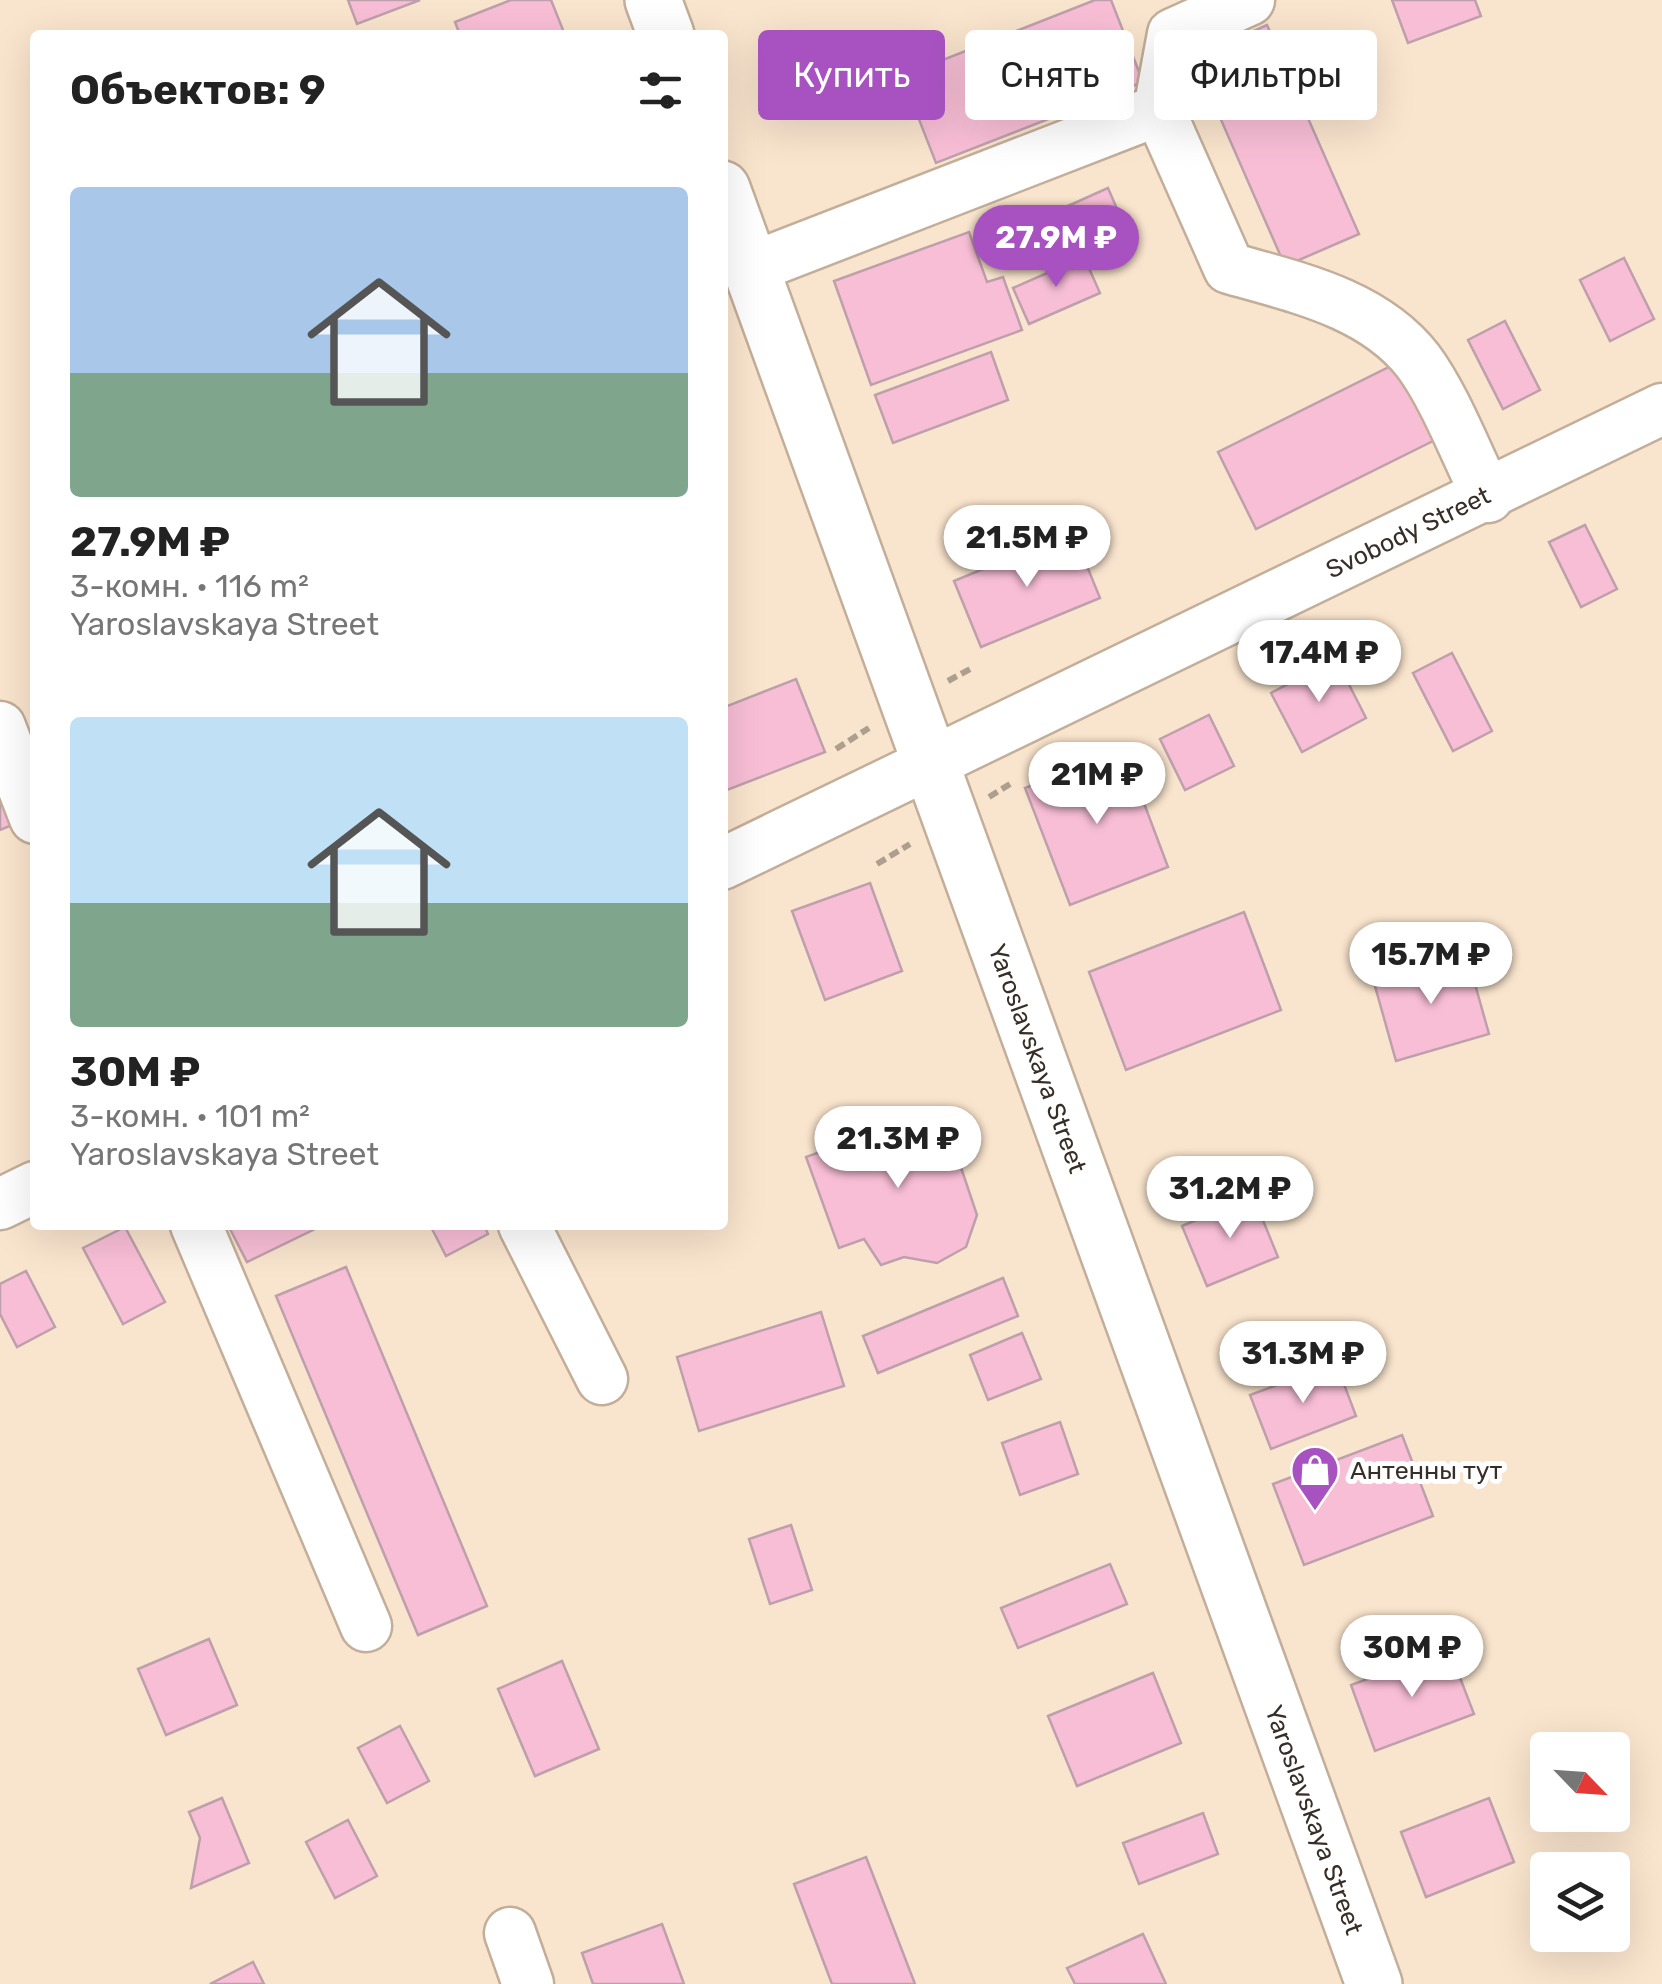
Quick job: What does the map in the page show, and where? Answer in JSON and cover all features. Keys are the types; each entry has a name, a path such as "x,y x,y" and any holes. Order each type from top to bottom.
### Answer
{"main road":[{"path":"653,0 664,30"},
{"name":"Yaroslavskaya Street","path":"728,205 934,762 1374,1984"}],"street":[{"path":"1182,30 1249,0"},
{"path":"751,268 1154,112"},
{"path":"1163,120 1228,268 1320,294 1384,327 1418,362 1488,497"},
{"name":"Svobody Street","path":"728,861 1662,410"},
{"path":"0,727 30,805"},
{"path":"0,1204 30,1189"},
{"path":"198,1230 366,1626"},
{"path":"527,1230 602,1379"},
{"path":"510,1933 528,1984"}],"building":[{"path":"348,0 420,0 357,24"},
{"path":"511,0 551,0 563,30 458,30 455,22"},
{"path":"1095,0 1111,0 1123,30 1019,30"},
{"path":"1392,0 1475,0 1481,16 1408,43"},
{"path":"965,51 965,120 1046,120 936,163 919,120 945,120 945,59"},
{"path":"1134,59 1143,82 1134,86"},
{"path":"1221,120 1309,120 1359,234 1285,266"},
{"path":"1108,188 1127,232 1070,258 1050,214"},
{"path":"969,232 987,282 1003,277 1022,330 871,385 834,281"},
{"path":"1084,257 1100,293 1029,324 1013,288"},
{"path":"1624,258 1654,319 1610,341 1580,280"},
{"path":"1505,321 1540,390 1503,409 1468,340"},
{"path":"991,352 1008,400 893,443 875,395"},
{"path":"1397,363 1435,440 1256,529 1218,452"},
{"path":"1585,525 1617,589 1581,607 1549,542"},
{"path":"1073,532 1100,598 981,647 954,581"},
{"path":"1452,653 1492,731 1453,751 1413,673"},
{"path":"1336,659 1366,718 1302,752 1271,693"},
{"path":"796,679 825,752 728,790 728,706"},
{"path":"1209,715 1234,766 1185,790 1160,739"},
{"path":"1124,750 1168,867 1070,905 1025,788"},
{"path":"0,795 12,825 0,830"},
{"path":"870,883 902,971 825,1000 792,911"},
{"path":"1244,912 1281,1010 1126,1070 1089,972"},
{"path":"1466,952 1489,1034 1396,1061 1373,979"},
{"path":"941,1108 977,1215 966,1247 937,1263 904,1257 881,1265 864,1239 839,1248 806,1157"},
{"path":"1253,1196 1278,1257 1207,1286 1182,1226"},
{"path":"127,1230 165,1302 123,1324 83,1248"},
{"path":"231,1230 313,1230 247,1262"},
{"path":"433,1230 486,1230 488,1234 446,1256"},
{"path":"346,1267 487,1606 418,1635 276,1296"},
{"path":"26,1271 55,1327 17,1347 0,1314 0,1284"},
{"path":"1003,1278 1018,1316 878,1373 863,1336"},
{"path":"821,1312 844,1386 699,1431 677,1357"},
{"path":"1022,1333 1041,1379 988,1400 970,1355"},
{"path":"1336,1363 1356,1416 1271,1449 1250,1395"},
{"path":"1060,1422 1078,1474 1020,1495 1002,1443"},
{"path":"1402,1435 1433,1516 1304,1565 1273,1484"},
{"path":"791,1525 812,1590 770,1604 749,1539"},
{"path":"1110,1564 1127,1604 1018,1648 1001,1608"},
{"path":"209,1639 237,1705 166,1735 138,1669"},
{"path":"1449,1649 1474,1714 1375,1751 1351,1685"},
{"path":"562,1661 599,1749 535,1776 498,1689"},
{"path":"1153,1673 1181,1743 1077,1786 1048,1716"},
{"path":"400,1726 429,1781 387,1803 358,1748"},
{"path":"222,1798 249,1863 191,1888 200,1838 189,1812"},
{"path":"1489,1798 1514,1862 1426,1897 1401,1832"},
{"path":"1203,1813 1218,1854 1139,1884 1123,1843"},
{"path":"348,1820 377,1876 335,1898 306,1842"},
{"path":"866,1857 915,1984 832,1984 794,1884"},
{"path":"662,1924 684,1984 593,1984 582,1953"},
{"path":"1143,1934 1166,1984 1075,1984 1067,1968"},
{"path":"253,1962 264,1984 210,1984"}],"place":[{"name":"Антенны тут","path":"1315,1512"}]}
